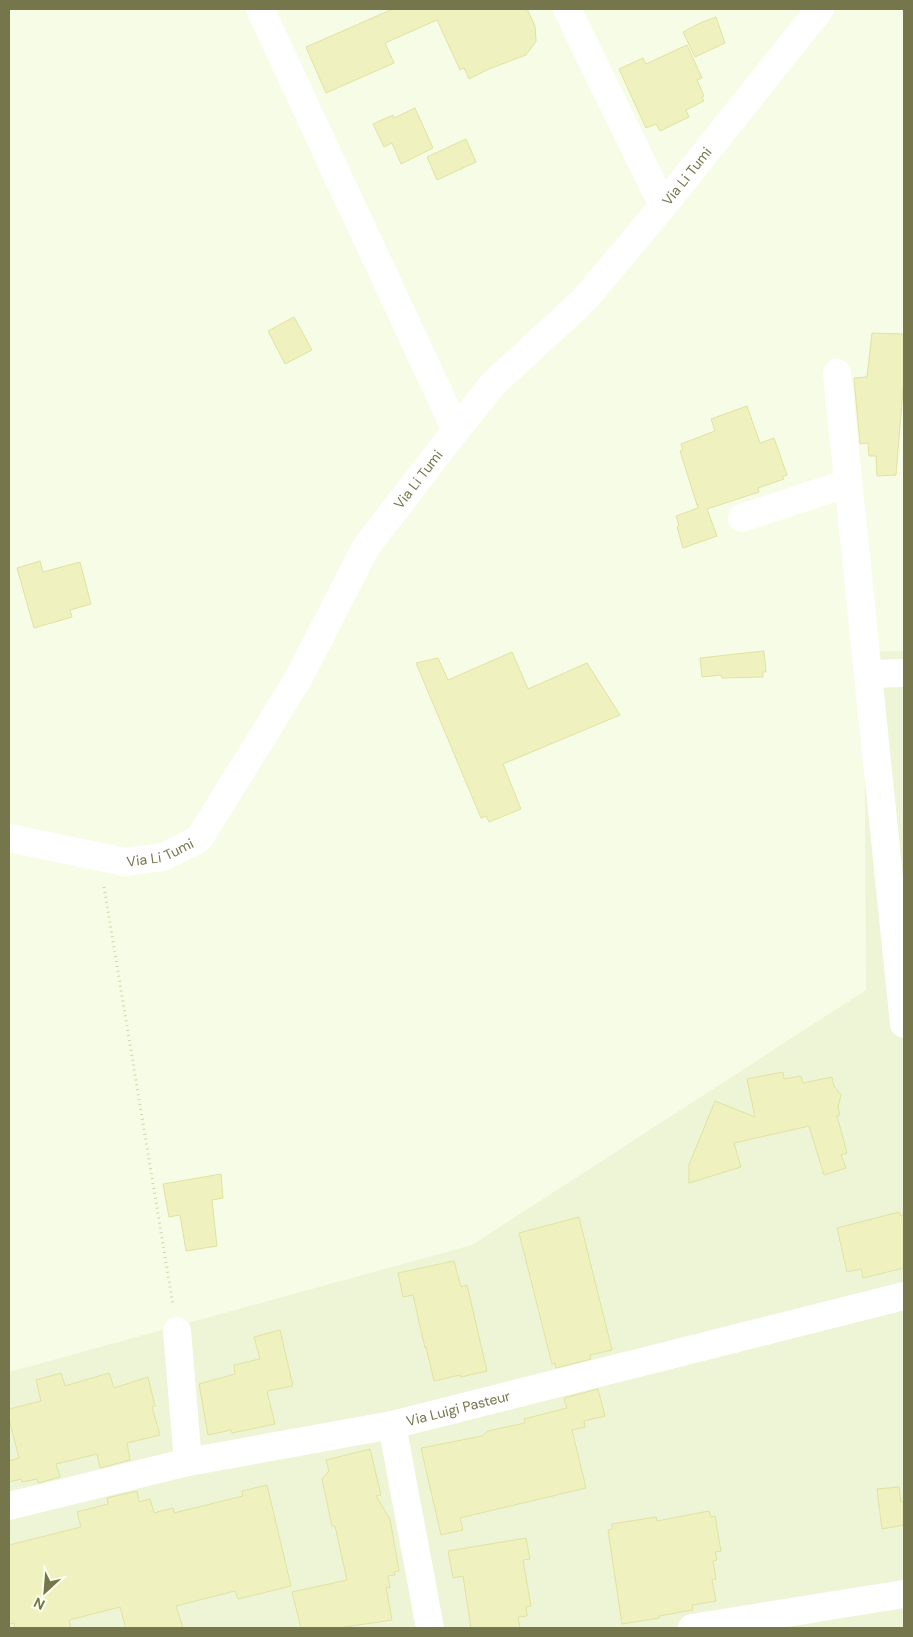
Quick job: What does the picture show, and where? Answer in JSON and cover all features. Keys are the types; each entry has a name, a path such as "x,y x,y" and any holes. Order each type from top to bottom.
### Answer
{"street":[{"path":"260,9 456,430"},
{"path":"567,9 662,206"},
{"name":"Via Li Tumi","path":"9,838 125,862 163,857 199,839 298,679 366,547 493,384 584,300 820,9"},
{"path":"837,373 902,975 904,1024"},
{"path":"742,518 848,483"},
{"path":"868,674 904,673"},
{"name":"Via Luigi Pasteur","path":"9,1506 188,1462 392,1425 904,1296"},
{"path":"177,1331 188,1462"},
{"path":"392,1425 430,1628"},
{"path":"692,1628 904,1594"}],"path":[{"path":"99,856 177,1331"}],"shaded area":[{"path":"904,651 904,1628 9,1628 9,1372 472,1245 866,990 864,652"}],"building":[{"path":"393,9 527,9 535,26 536,41 526,55 469,79 464,68 460,70 437,20 385,43 394,63 326,93 306,47"},
{"path":"716,17 725,43 695,57 683,32"},
{"path":"687,45 702,78 697,80 704,96 702,97 704,101 686,110 689,117 660,131 656,124 646,128 619,69 643,58 646,64"},
{"path":"415,108 433,148 401,164 392,143 384,147 373,124 393,115 394,118"},
{"path":"466,139 476,162 437,180 427,157"},
{"path":"294,317 312,350 285,364 268,331"},
{"path":"872,333 904,334 904,378 896,475 877,476 876,456 869,456 868,443 860,444 854,378 867,377"},
{"path":"747,406 760,443 774,438 787,475 782,477 784,479 758,488 759,492 707,509 717,536 683,548 676,516 698,508 680,451 683,450 681,444 715,431 711,419"},
{"path":"40,561 43,572 80,562 91,604 70,610 72,617 34,628 17,568"},
{"path":"764,651 766,672 763,672 763,677 722,678 721,675 702,677 700,658"},
{"path":"512,652 528,689 587,663 620,715 503,764 521,809 489,822 486,816 481,818 416,663 438,658 448,680"},
{"path":"783,1072 784,1079 801,1076 803,1083 832,1077 834,1086 841,1095 838,1107 840,1115 837,1116 847,1153 841,1155 846,1168 824,1175 809,1126 734,1143 741,1167 689,1183 689,1165 715,1101 755,1117 747,1079"},
{"path":"221,1174 223,1198 212,1200 217,1246 186,1251 180,1215 169,1217 163,1184"},
{"path":"899,1212 901,1216 904,1215 904,1268 863,1278 861,1269 847,1272 837,1228"},
{"path":"579,1217 612,1350 590,1355 591,1359 556,1368 555,1363 552,1364 519,1233"},
{"path":"454,1261 461,1287 467,1285 487,1371 434,1381 413,1295 403,1297 398,1273"},
{"path":"280,1330 293,1386 267,1391 275,1424 232,1433 231,1430 208,1435 199,1384 235,1374 234,1365 260,1359 254,1337"},
{"path":"61,1373 65,1386 109,1373 114,1388 148,1377 155,1406 152,1407 160,1435 127,1443 130,1460 100,1468 97,1454 56,1464 60,1477 38,1483 37,1479 22,1482 21,1479 9,1482 9,1461 19,1458 9,1419 9,1409 41,1401 36,1380"},
{"path":"598,1389 605,1416 584,1421 585,1427 572,1430 586,1488 460,1518 463,1530 441,1535 421,1448 482,1436 488,1431 525,1423 524,1419 567,1408 564,1398"},
{"path":"370,1449 381,1495 376,1496 390,1519 399,1571 394,1572 395,1575 388,1576 390,1588 386,1587 392,1620 338,1628 301,1628 292,1592 347,1580 335,1526 332,1526 322,1479 329,1471 326,1460"},
{"path":"267,1485 291,1586 238,1599 235,1591 176,1606 183,1628 126,1628 120,1607 69,1620 71,1628 15,1628 14,1623 9,1624 9,1545 81,1527 77,1512 108,1504 107,1498 137,1491 139,1502 150,1499 154,1513 173,1508 174,1513 243,1496 242,1491"},
{"path":"899,1487 901,1502 904,1502 904,1525 882,1529 877,1489"},
{"path":"709,1511 711,1517 715,1516 721,1551 715,1552 717,1560 713,1561 716,1579 712,1580 716,1601 692,1605 693,1610 622,1624 608,1530 612,1529 612,1524 656,1517 657,1521"},
{"path":"526,1538 530,1559 523,1560 531,1606 526,1607 527,1616 518,1617 520,1628 471,1628 463,1576 453,1578 448,1551"}]}
